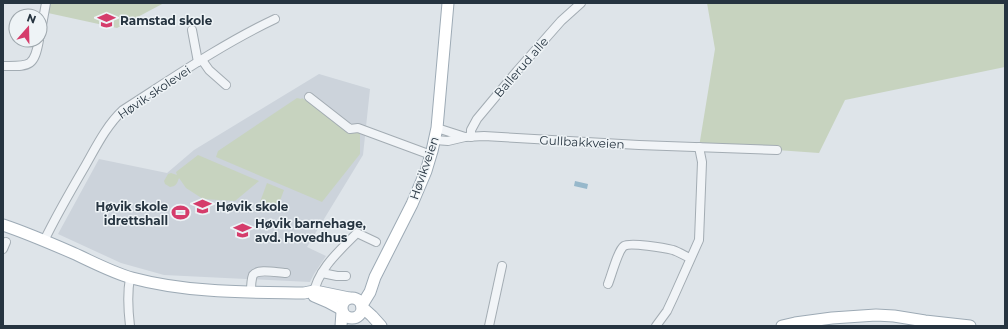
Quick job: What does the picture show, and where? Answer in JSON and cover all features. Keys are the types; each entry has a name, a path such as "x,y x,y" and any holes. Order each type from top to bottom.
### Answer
{"main road":[{"name":"Høvikveien","path":"362,306 412,204 426,172 431,155 436,134 447,3"},
{"path":"3,225 74,253 104,268 130,278 148,282 207,290 310,294 358,300 380,326"},
{"name":"Høvikveien","path":"350,298 375,277"},
{"path":"310,294 342,310 347,317 353,321 380,326"},
{"path":"341,326 343,302 350,298"},
{"path":"353,321 360,315 362,306"},
{"path":"782,326 861,315 886,315 924,323 970,326"}],"street":[{"name":"Ballerud alle","path":"468,137 475,123 491,101 561,21 581,3"},
{"name":"Høvik skolevei","path":"44,241 61,207 114,118 123,110 200,61 258,27 275,19"},
{"path":"192,30 200,61 226,85"},
{"path":"3,66 26,66 32,63 37,48"},
{"path":"309,97 350,128 358,128 431,155"},
{"name":"Gullbakkveien","path":"436,134 468,137 484,136 634,145 777,150"},
{"path":"656,326 667,311 699,240 702,162 699,147"},
{"path":"310,294 318,278 334,257 357,233 376,242"},
{"path":"608,284 620,252 624,246 631,244 674,250 690,258"},
{"path":"489,326 502,266"},
{"path":"251,292 253,276 256,273 260,271 286,273"},
{"path":"322,273 346,276"},
{"path":"130,278 128,289 130,326"}],"shaded area":[{"name":"Høvik skole","path":"319,74 370,89 363,155 307,247 326,256 310,282 164,275 121,263 58,234 99,159 167,173 194,150"}],"green space":[{"name":"Ramstad skole","path":"50,3 164,3 117,28 48,13"},
{"path":"707,3 1005,3 1005,67 845,100 819,153 699,147 715,49"},
{"path":"297,98 307,100 360,132 360,154 322,202 216,157 218,151"},
{"path":"198,155 259,181 235,201 203,199 186,188 179,178 174,186 170,187 165,184 164,181 168,174 171,173 177,175 176,172"},
{"path":"267,183 284,190 277,209 260,202"}],"water":[{"path":"575,181 588,184 587,189 574,186"}],"place":[{"name":"Ramstad skole","path":"107,20"},
{"name":"Høvik skole","path":"203,206"},
{"name":"Høvik skole idrettshall","path":"181,213"},
{"name":"Høvik barnehage, avd. Hovedhus","path":"242,230"}]}
